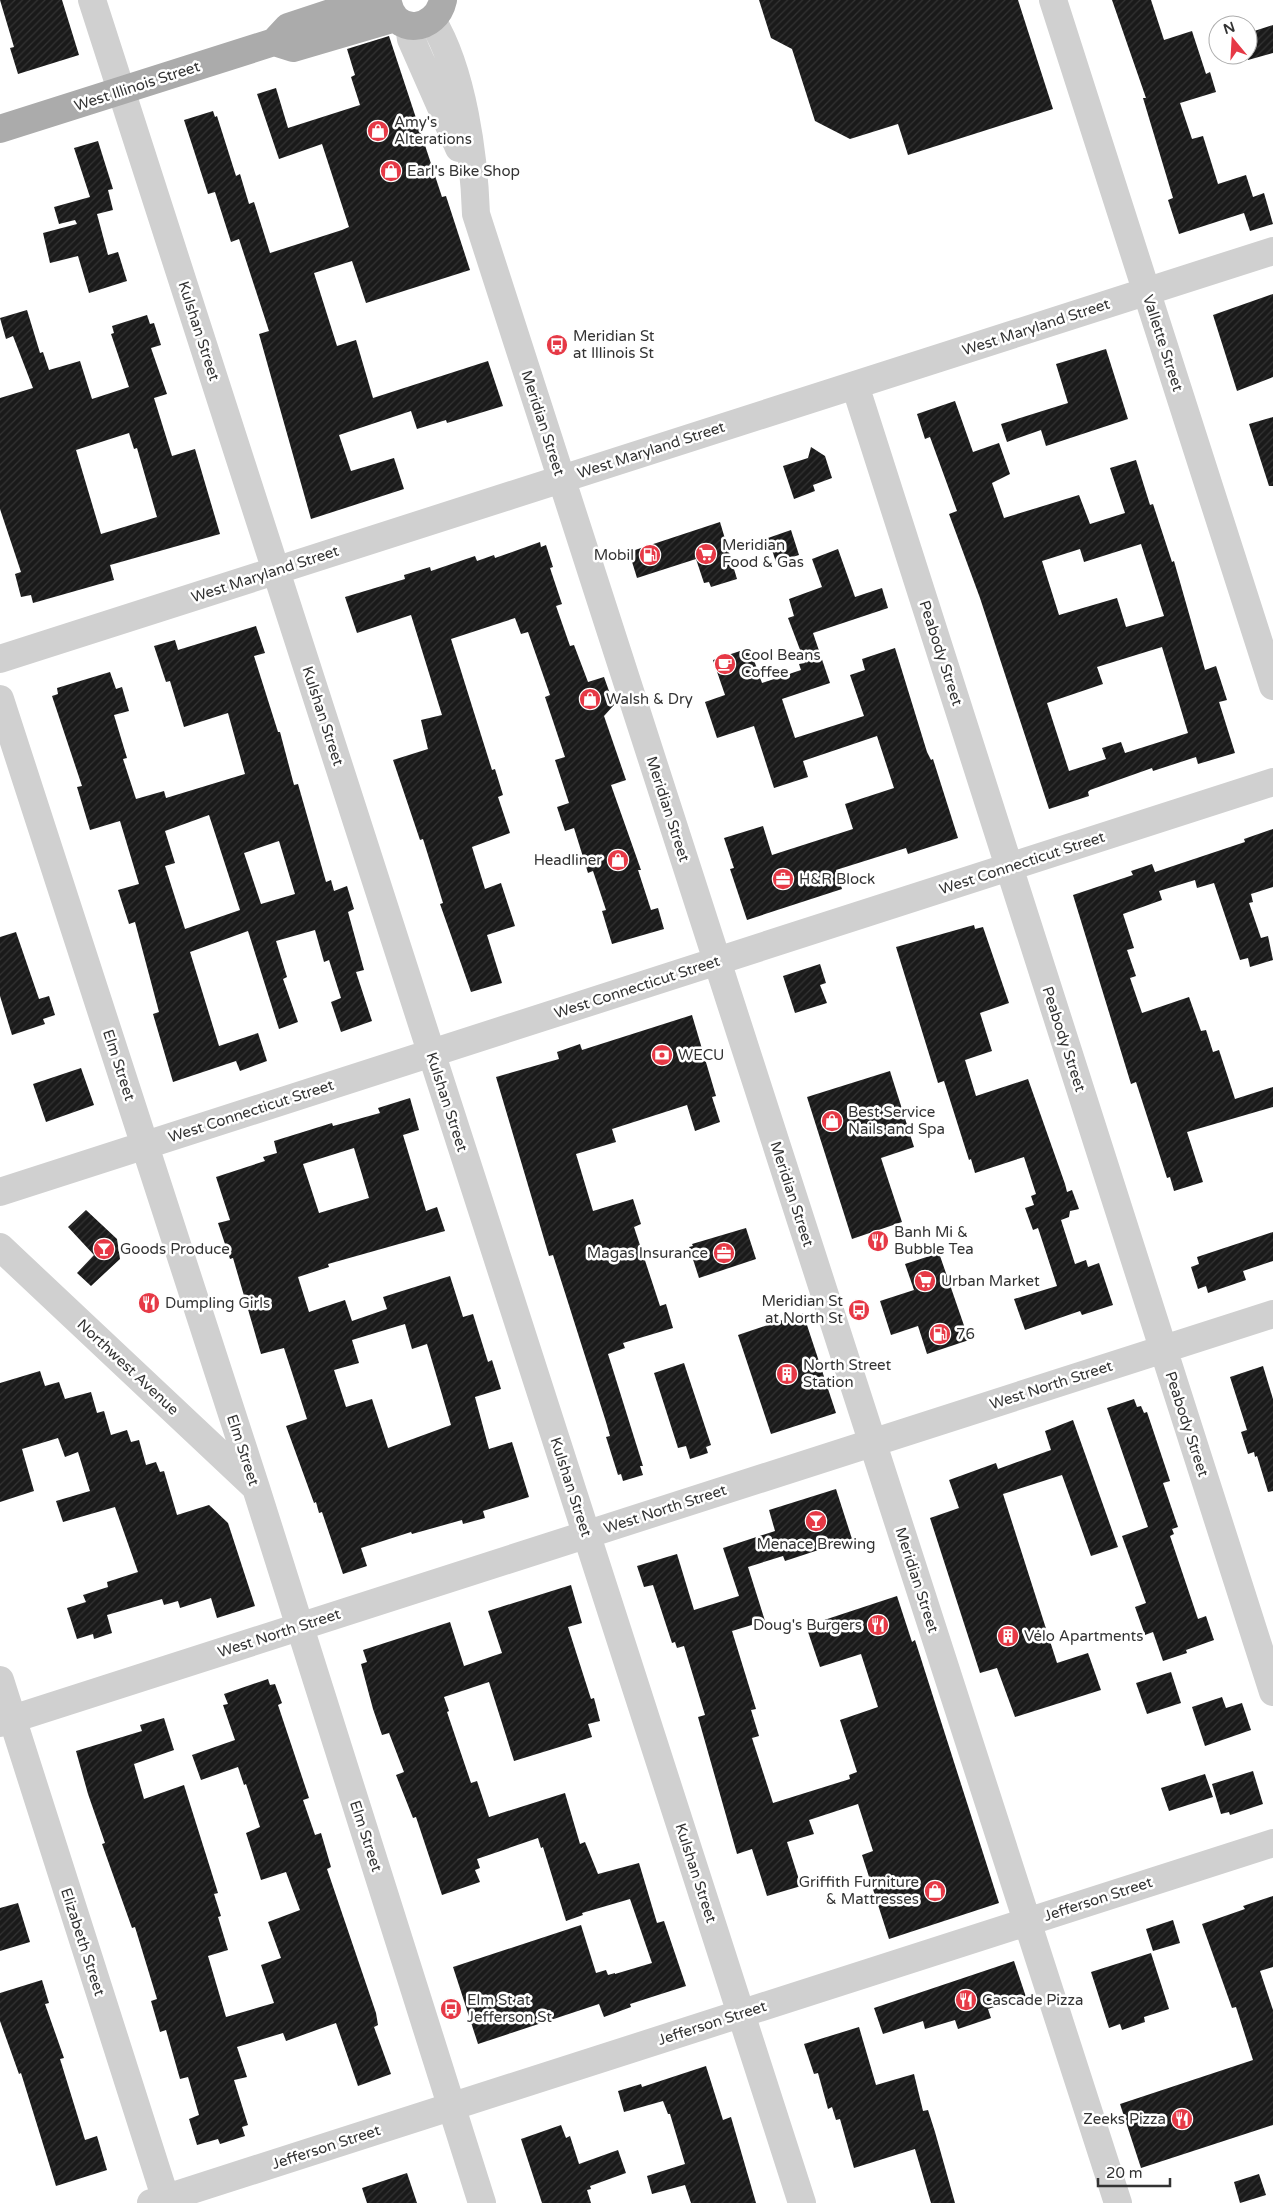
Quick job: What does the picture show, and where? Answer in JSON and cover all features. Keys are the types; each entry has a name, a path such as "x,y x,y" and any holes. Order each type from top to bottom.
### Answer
{"main road":[{"name":"West Illinois Street","path":"0,129 274,42 288,27 370,0"},
{"name":"West Illinois Street","path":"274,42 292,48 423,10"}],"street":[{"name":"Kulshan Street","path":"92,0 802,2203"},
{"name":"Vallette Street","path":"1054,0 1273,686"},
{"name":"Meridian Street","path":"423,10 411,38 475,184 476,214 1118,2203"},
{"name":"West Maryland Street","path":"0,659 1273,251"},
{"name":"Peabody Street","path":"855,385 1273,1692"},
{"name":"Elm Street","path":"0,699 256,1488 482,2203"},
{"name":"West Connecticut Street","path":"0,1192 1273,782"},
{"name":"Northwest Avenue","path":"0,1247 256,1488"},
{"name":"West North Street","path":"6,1721 1273,1314"},
{"name":"Elizabeth Street","path":"0,1680 6,1721 161,2201"},
{"name":"Jefferson Street","path":"161,2201 1273,1843"}],"building":[{"path":"0,0 62,0 79,55 18,74 10,48 14,47"},
{"path":"759,0 1018,0 1053,109 908,155 898,124 850,139 815,121 792,49 771,38"},
{"path":"1112,0 1151,0 1164,40 1192,31 1206,74 1210,72 1216,92 1180,103 1192,139 1203,136 1218,184 1246,175 1253,197 1264,193 1273,224 1250,231 1244,213 1179,234 1168,200 1173,198 1143,98 1146,98"},
{"path":"1273,25 1273,53 1258,57 1258,30"},
{"path":"389,36 442,197 446,196 470,270 366,303 352,261 314,273 337,346 356,340 373,398 488,361 503,406 447,423 446,420 417,429 411,411 339,435 351,471 394,458 404,489 311,519 259,334 269,331 239,239 231,242 215,192 208,194 184,120 213,111 215,117 217,116 236,176 240,174 249,204 254,202 270,253 342,230 349,227 322,144 279,159 257,94 276,88 288,128 360,105 351,77 355,75 347,49"},
{"path":"98,141 113,189 108,190 113,210 97,214 108,255 118,252 127,281 89,293 78,256 50,263 43,233 77,224 75,220 59,224 54,207 90,197 74,148"},
{"path":"1273,294 1273,377 1237,391 1213,315"},
{"path":"27,310 40,353 43,352 49,370 80,361 92,399 129,387 111,334 114,333 112,326 147,315 150,324 154,323 161,345 151,348 167,394 154,398 172,456 195,449 220,534 110,565 114,580 33,603 31,595 21,597 15,574 21,572 0,509 0,398 33,388 13,336 6,339 0,318","holes":["129,433 134,449 137,448 157,517 101,534 76,450"]},
{"path":"1106,349 1128,419 1046,446 1041,430 1007,442 1001,424 1068,403 1056,364"},
{"path":"955,401 973,452 999,443 1010,474 992,483 1004,518 1079,495 1090,524 1125,513 1110,468 1136,460 1150,505 1153,504 1172,562 1174,561 1205,670 1216,666 1227,700 1219,702 1235,753 1198,764 1196,757 1153,771 1152,768 1090,790 1088,792 1089,796 1049,809 980,598 949,514 957,511 930,437 925,439 917,414","holes":["1141,544 1164,616 1126,627 1117,598 1059,615 1042,561 1080,549 1084,562","1162,647 1188,733 1125,753 1121,742 1102,748 1106,759 1069,771 1047,703 1103,684 1097,667"]},
{"path":"1273,417 1273,486 1269,486 1249,424"},
{"path":"811,447 825,456 832,478 813,485 815,491 794,499 783,466 808,458"},
{"path":"720,522 737,579 711,587 709,582 704,583 696,559 637,578 629,552"},
{"path":"791,530 799,555 776,562 768,538"},
{"path":"540,542 541,547 546,545 553,567 550,568 562,604 556,606 570,646 574,645 588,682 604,677 614,705 604,716 626,780 611,785 641,870 638,870 651,910 658,908 664,929 612,944 602,911 606,910 593,871 588,873 574,828 565,831 557,807 569,803 555,760 565,757 545,697 550,695 528,632 521,634 515,618 451,639 492,770 495,769 503,795 498,797 510,833 472,847 485,889 501,883 515,926 487,935 502,983 471,992 440,904 443,903 423,839 420,840 393,760 428,749 421,720 442,715 411,615 357,633 345,597 405,579 404,575 430,567 431,571 475,556 477,561 494,555 495,558"},
{"path":"838,549 855,597 882,588 888,608 813,633 830,683 782,699 795,738 864,716 850,675 865,670 862,659 895,648 927,752 931,760 933,759 958,838 908,854 906,848 836,870 842,889 747,920 730,869 734,868 724,838 763,826 772,855 853,829 845,804 894,788 877,736 803,761 808,777 774,788 754,726 717,738 705,702 725,695 713,660 740,651 750,649 762,683 801,670 799,664 805,663 788,618 794,616 789,599 822,587 812,559"},
{"path":"256,626 265,653 254,656 278,732 280,732 294,785 298,784 326,882 331,880 334,891 347,886 354,909 348,912 364,970 356,972 372,1021 341,1032 331,1002 341,998 329,960 324,962 315,930 276,941 287,977 283,979 298,1022 279,1029 248,931 190,952 219,1046 258,1033 267,1061 240,1071 236,1061 173,1082 153,1014 159,1012 135,922 129,924 118,890 139,884 120,821 90,830 77,787 82,786 52,696 58,694 57,688 110,672 116,689 122,687 129,711 114,715 127,758 123,759 136,799 164,791 166,798 245,774 228,713 184,727 170,681 166,682 154,646 175,640 178,650","holes":["209,815 240,910 185,929 165,866 175,863 165,831","279,841 295,894 261,904 244,853"]},
{"path":"1273,829 1273,887 1251,894 1253,902 1249,903 1261,938 1268,936 1273,960 1250,967 1248,958 1240,960 1214,883 1197,888 1195,880 1159,891 1162,900 1123,914 1134,948 1127,950 1136,976 1130,978 1142,1013 1189,997 1201,1031 1206,1030 1213,1052 1219,1050 1235,1099 1273,1087 1273,1107 1187,1132 1203,1182 1174,1191 1170,1177 1167,1178 1136,1082 1131,1084 1073,895 1133,875 1131,871 1152,864 1155,872 1245,842 1244,839"},
{"path":"974,925 975,929 983,927 1009,1003 980,1013 992,1051 965,1060 976,1096 1028,1079 1067,1192 1072,1190 1079,1209 1070,1211 1069,1217 1061,1220 1075,1264 1086,1260 1088,1267 1099,1263 1113,1305 1082,1315 1080,1311 1025,1330 1014,1299 1057,1286 1038,1228 1033,1230 1025,1208 1034,1205 1031,1196 1036,1194 1024,1157 975,1173 971,1159 969,1160 944,1081 938,1083 896,947"},
{"path":"16,932 39,999 49,996 55,1015 43,1019 45,1024 12,1035 0,996 0,937"},
{"path":"820,964 826,983 820,985 827,1003 795,1013 783,976"},
{"path":"692,1015 716,1096 712,1097 720,1122 695,1131 687,1105 612,1129 616,1142 576,1154 593,1211 633,1199 641,1224 634,1227 660,1306 666,1304 673,1328 623,1343 625,1348 608,1354 643,1466 640,1466 643,1475 623,1481 621,1474 618,1475 606,1437 610,1436 606,1422 553,1255 549,1256 496,1077 559,1059 557,1052 580,1044 582,1050"},
{"path":"81,1068 94,1105 46,1122 33,1084"},
{"path":"890,1071 914,1147 881,1158 902,1222 852,1239 807,1097"},
{"path":"410,1098 419,1130 403,1135 426,1211 437,1207 445,1231 328,1264 329,1267 298,1277 309,1312 345,1300 352,1321 387,1309 383,1297 450,1276 463,1317 473,1314 488,1362 492,1360 501,1389 475,1397 489,1449 512,1442 529,1497 483,1511 485,1518 463,1524 462,1520 412,1534 411,1532 361,1548 367,1566 343,1574 322,1512 319,1513 316,1502 314,1503 286,1426 307,1419 284,1348 261,1354 233,1258 230,1259 218,1223 230,1220 216,1177 265,1161 263,1157 277,1153 274,1141 332,1123 333,1126 380,1113 378,1108","holes":["354,1148 369,1198 319,1213 303,1164","405,1324 412,1349 427,1344 451,1425 388,1448 372,1399 346,1407 334,1370 359,1363 352,1340"]},
{"name":"Goods Produce","path":"86,1210 117,1239 120,1259 91,1286 77,1273 94,1255 68,1227"},
{"path":"746,1228 756,1259 699,1278 689,1247 693,1246 692,1244"},
{"path":"1273,1232 1273,1261 1243,1271 1246,1280 1208,1293 1206,1286 1198,1289 1191,1267 1199,1264 1197,1257"},
{"path":"939,1253 969,1340 927,1354 918,1326 891,1335 880,1301 914,1290 905,1264"},
{"name":"North Street Station","path":"803,1313 836,1413 771,1434 738,1335"},
{"path":"684,1363 711,1445 706,1447 708,1453 690,1459 686,1446 678,1448 654,1373"},
{"path":"1263,1366 1273,1399 1273,1491 1268,1492 1257,1456 1255,1457 1254,1452 1248,1454 1241,1432 1247,1430 1230,1377"},
{"path":"40,1371 45,1386 59,1382 65,1399 91,1392 97,1413 104,1411 111,1435 127,1430 131,1442 139,1440 146,1465 156,1462 160,1472 164,1471 177,1515 209,1505 228,1523 255,1606 217,1618 211,1598 180,1608 178,1601 164,1605 162,1599 107,1615 112,1633 94,1639 93,1634 77,1639 67,1608 86,1602 83,1595 108,1587 107,1582 138,1572 115,1507 63,1522 56,1501 90,1491 78,1452 65,1457 58,1438 22,1449 34,1491 0,1502 0,1383"},
{"path":"1134,1399 1137,1407 1141,1406 1144,1413 1147,1412 1170,1481 1163,1483 1178,1527 1172,1529 1174,1534 1170,1536 1198,1619 1206,1616 1214,1640 1186,1650 1187,1653 1163,1661 1153,1632 1145,1635 1135,1607 1146,1603 1122,1536 1148,1527 1107,1408"},
{"path":"1073,1420 1118,1547 1091,1556 1062,1475 1003,1494 1057,1663 1088,1653 1101,1690 1015,1717 997,1668 980,1673 930,1518 959,1508 949,1480 996,1463 998,1469 1051,1450 1045,1431"},
{"path":"836,1489 852,1539 785,1561 783,1556 748,1567 765,1621 732,1631 756,1709 751,1710 759,1736 752,1738 773,1803 850,1779 849,1775 857,1772 840,1720 878,1707 861,1654 820,1667 806,1626 897,1596 912,1642 915,1640 999,1903 889,1939 862,1855 873,1851 858,1804 809,1820 814,1834 787,1842 801,1886 767,1896 752,1849 737,1854 698,1717 705,1715 684,1646 677,1648 675,1642 672,1643 653,1585 644,1587 637,1566 677,1554 694,1610 739,1596 723,1548 775,1531 769,1510"},
{"path":"571,1585 582,1623 568,1627 591,1699 594,1698 600,1721 588,1724 592,1737 514,1761 489,1682 444,1697 449,1711 447,1712 471,1783 477,1781 489,1817 565,1793 580,1844 585,1842 598,1874 639,1863 657,1923 664,1921 686,1986 630,2004 631,2007 604,2017 599,2004 478,2044 453,1967 581,1925 596,1973 606,1970 608,1975 615,1974 652,1963 630,1899 582,1913 583,1915 566,1921 543,1847 541,1848 538,1838 477,1859 480,1868 475,1870 480,1882 442,1895 416,1817 413,1818 396,1775 404,1772 389,1733 382,1735 373,1709 361,1664 367,1662 363,1650 450,1622 464,1666 502,1653 488,1611"},
{"path":"1171,1672 1181,1703 1147,1714 1136,1683"},
{"path":"268,1679 270,1685 275,1684 282,1703 278,1705 309,1798 303,1800 315,1835 321,1833 331,1867 327,1869 376,2013 378,2025 374,2027 391,2074 358,2086 336,2023 286,2041 283,2033 237,2047 247,2077 234,2080 248,2125 242,2127 245,2136 220,2144 218,2139 197,2145 189,2119 199,2115 188,2077 180,2079 166,2030 160,2032 151,2001 157,1999 135,1927 132,1928 102,1844 105,1843 76,1751 142,1731 140,1725 164,1718 174,1750 134,1764 144,1799 184,1785 218,1893 214,1894 221,1916 218,1917 228,1950 208,1956 226,2017 274,2003 261,1965 281,1958 268,1922 300,1910 286,1872 261,1880 246,1833 260,1827 246,1784 244,1785 238,1767 201,1780 192,1755 235,1740 223,1705 228,1704 224,1694"},
{"path":"1222,1697 1226,1708 1242,1703 1251,1730 1205,1746 1192,1707"},
{"path":"1253,1771 1263,1804 1230,1815 1229,1812 1221,1814 1212,1784"},
{"path":"1205,1774 1213,1797 1169,1811 1161,1788"},
{"path":"1273,1896 1273,1967 1260,1971 1273,2010 1273,2125 1141,2168 1120,2104 1253,2060 1236,2007 1232,2008 1202,1924 1245,1909 1243,1906"},
{"path":"18,1903 30,1942 0,1951 0,1908"},
{"path":"1173,1920 1180,1943 1153,1951 1146,1929"},
{"path":"1151,1953 1169,2009 1144,2017 1145,2022 1122,2030 1120,2024 1109,2028 1091,1972"},
{"path":"1014,1961 1026,1997 988,2009 991,2018 958,2029 955,2020 925,2029 923,2021 883,2034 874,2008"},
{"path":"42,1980 49,2003 45,2004 64,2058 60,2059 85,2140 97,2136 107,2170 56,2186 21,2073 19,2074 0,2021 0,1993"},
{"path":"859,2027 876,2085 914,2074 923,2111 928,2110 955,2203 931,2203 915,2149 854,2168 840,2119 836,2120 832,2107 828,2109 818,2073 814,2074 804,2044"},
{"path":"706,2066 723,2120 731,2117 756,2203 691,2203 685,2185 652,2194 647,2176 685,2164 670,2114 668,2114 663,2101 624,2112 618,2091 641,2084 642,2087"},
{"path":"561,2125 566,2138 570,2136 579,2164 618,2150 626,2173 590,2186 591,2189 587,2190 591,2203 542,2203 521,2139"},
{"path":"407,2173 417,2203 367,2203 362,2188"},
{"path":"1259,2174 1266,2195 1240,2203 1234,2182"}],"place":[{"name":"Amy's Alterations","path":"378,131"},
{"name":"Earl's Bike Shop","path":"391,171"},
{"name":"Meridian St at Illinois St","path":"557,345"},
{"name":"Meridian Food & Gas","path":"706,554"},
{"name":"Mobil","path":"650,555"},
{"name":"Cool Beans Coffee","path":"725,664"},
{"name":"Walsh & Dry","path":"590,699"},
{"name":"Headliner","path":"618,860"},
{"name":"H&R Block","path":"783,879"},
{"name":"WECU","path":"662,1055"},
{"name":"Best Service Nails and Spa","path":"832,1121"},
{"name":"Banh Mi & Bubble Tea","path":"878,1241"},
{"name":"Goods Produce","path":"104,1249"},
{"name":"Magas Insurance","path":"724,1253"},
{"name":"Urban Market","path":"925,1281"},
{"name":"Dumpling Girls","path":"149,1303"},
{"name":"Meridian St at North St","path":"859,1310"},
{"name":"76","path":"940,1334"},
{"name":"North Street Station","path":"787,1374"},
{"name":"Menace Brewing","path":"816,1521"},
{"name":"Doug's Burgers","path":"878,1625"},
{"name":"Vélo Apartments","path":"1008,1636"},
{"name":"Griffith Furniture & Mattresses","path":"935,1891"},
{"name":"Cascade Pizza","path":"966,2000"},
{"name":"Elm St at Jefferson St","path":"451,2009"},
{"name":"Zeeks Pizza","path":"1182,2119"}]}
